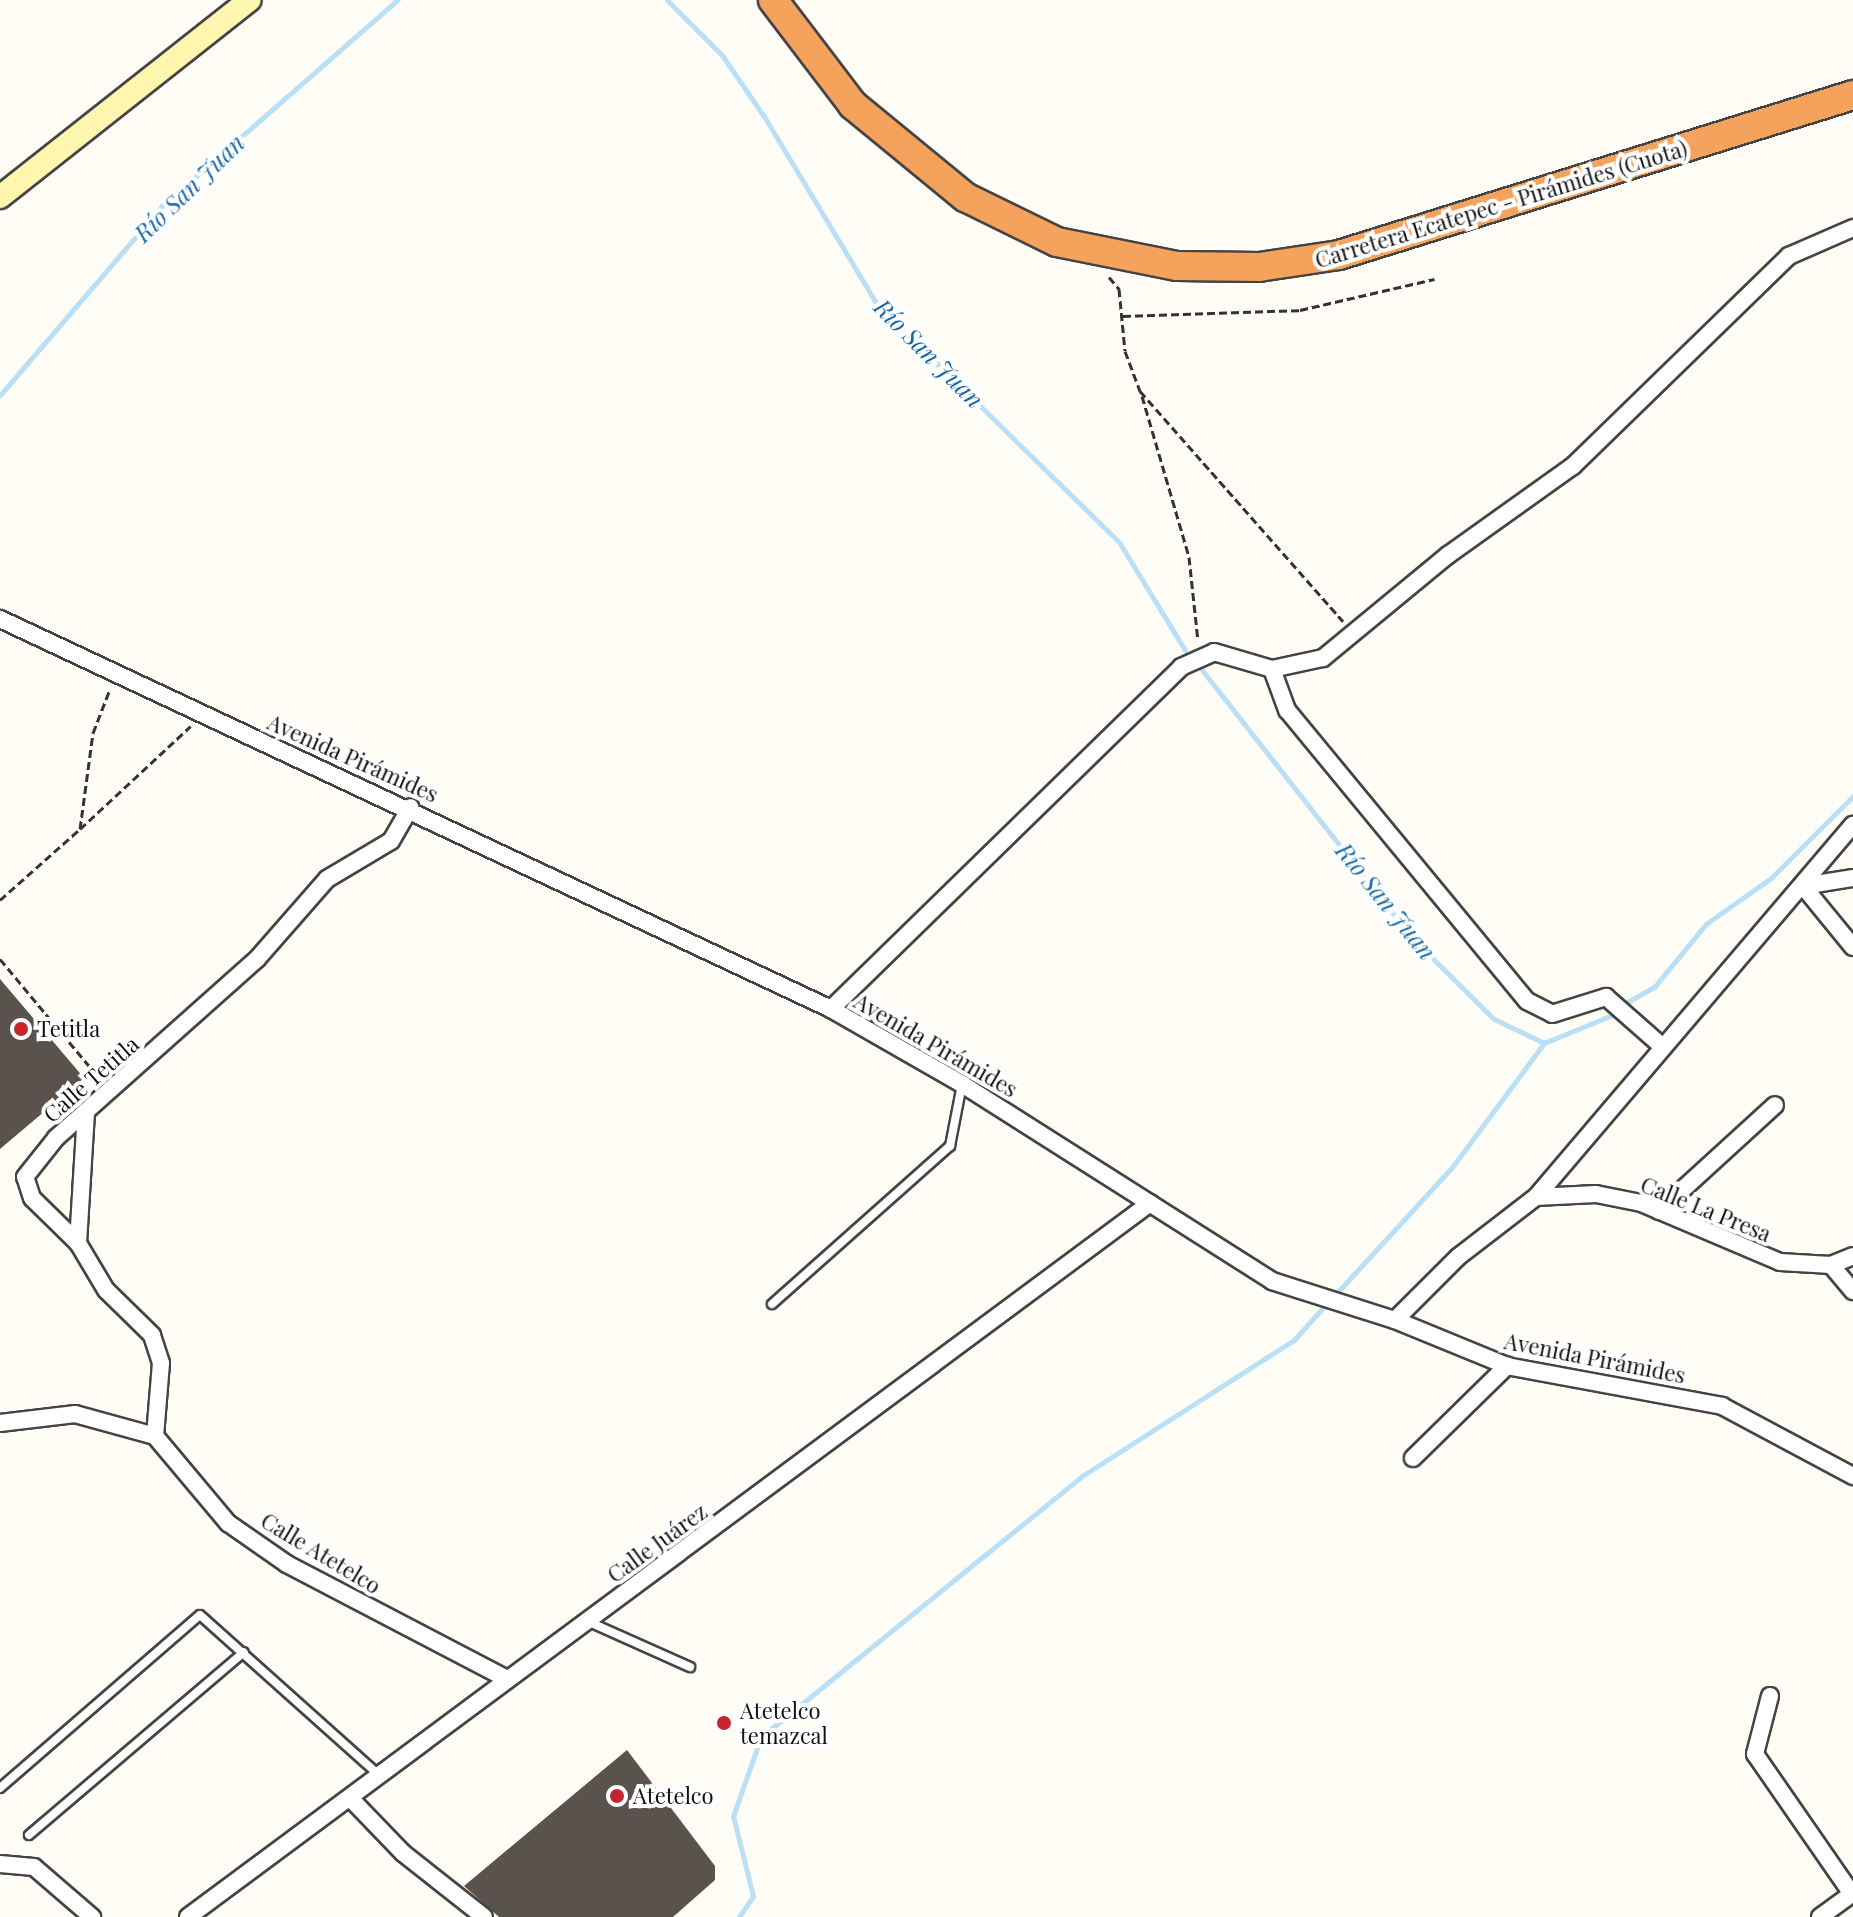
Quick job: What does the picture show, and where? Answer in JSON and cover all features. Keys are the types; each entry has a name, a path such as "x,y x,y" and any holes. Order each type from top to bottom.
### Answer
{"highway":[{"name":"Carretera Ecatepec - Pirámides (Cuota)","path":"773,0 853,105 920,164 1014,224 1095,252 1217,268 1320,260 1849,97"}],"main road":[{"path":"0,197 249,0"}],"street":[{"path":"831,1009 1169,677 1198,657 1230,654 1272,669 1323,658 1573,466 1789,256 1853,228"},
{"name":"Avenida Pirámides","path":"0,619 202,715 411,807 831,1009 962,1084 1272,1281 1395,1320 1507,1366 1722,1406 1853,1476"},
{"path":"1272,669 1287,710 1527,1001 1552,1014 1606,997 1663,1047"},
{"name":"Calle Tetitla","path":"155,1436 159,1348 141,1319 106,1290 78,1243 32,1198 25,1177 86,1112 257,959 327,879 391,841 411,807"},
{"path":"1395,1320 1458,1257 1536,1197 1853,825"},
{"path":"1803,886 1853,878"},
{"path":"1803,886 1853,947"},
{"path":"1659,1211 1775,1105"},
{"path":"78,1243 86,1112"},
{"name":"Calle La Presa","path":"1536,1197 1596,1194 1659,1211 1780,1262 1831,1265 1853,1256"},
{"name":"Calle Juárez","path":"188,1917 351,1799 505,1678 587,1621 1150,1203"},
{"path":"1831,1265 1853,1291"},
{"path":"1413,1458 1507,1366"},
{"path":"0,1423 75,1414 155,1436"},
{"name":"Calle Atetelco","path":"155,1436 228,1523 287,1564 505,1678"},
{"path":"1770,1696 1757,1760 1852,1893 1820,1917"},
{"path":"351,1799 403,1853 484,1917"},
{"path":"0,1864 34,1867 92,1917"}],"lane":[{"path":"772,1304 950,1146 962,1084"},
{"path":"0,1788 195,1618 210,1618 381,1776"},
{"path":"587,1621 690,1667"},
{"path":"29,1835 244,1652"}],"path":[{"path":"1095,252 1095,264 1119,289 1125,351 1140,391 1189,557 1198,657"},
{"path":"1123,316 1300,310 1434,279"},
{"path":"1140,391 1353,633"},
{"path":"80,829 93,733 116,674"},
{"path":"0,900 202,715"},
{"path":"0,959 112,1091"}],"building":[{"name":"Tetitla","path":"0,979 84,1078 0,1149"},
{"name":"Atetelco","path":"627,1750 715,1866 715,1880 673,1917 499,1917 464,1886"}],"waterway":[{"name":"Río San Juan","path":"0,395 162,206 397,0"},
{"name":"Río San Juan","path":"667,0 722,55 765,118 878,306 1119,542 1185,650"},
{"name":"Río San Juan","path":"1202,670 1411,937 1494,1019 1544,1043 1617,1013"},
{"name":"Río San Juan","path":"1626,1003 1655,986 1706,924 1771,878 1853,796"},
{"path":"1334,1296 1453,1166 1544,1043"},
{"path":"739,1917 753,1896 733,1816 761,1737 1082,1476 1294,1340 1327,1303"}],"place":[{"name":"Tetitla","path":"21,1029"},
{"name":"Atetelco temazcal","path":"724,1723"},
{"name":"Atetelco","path":"617,1796"}]}
